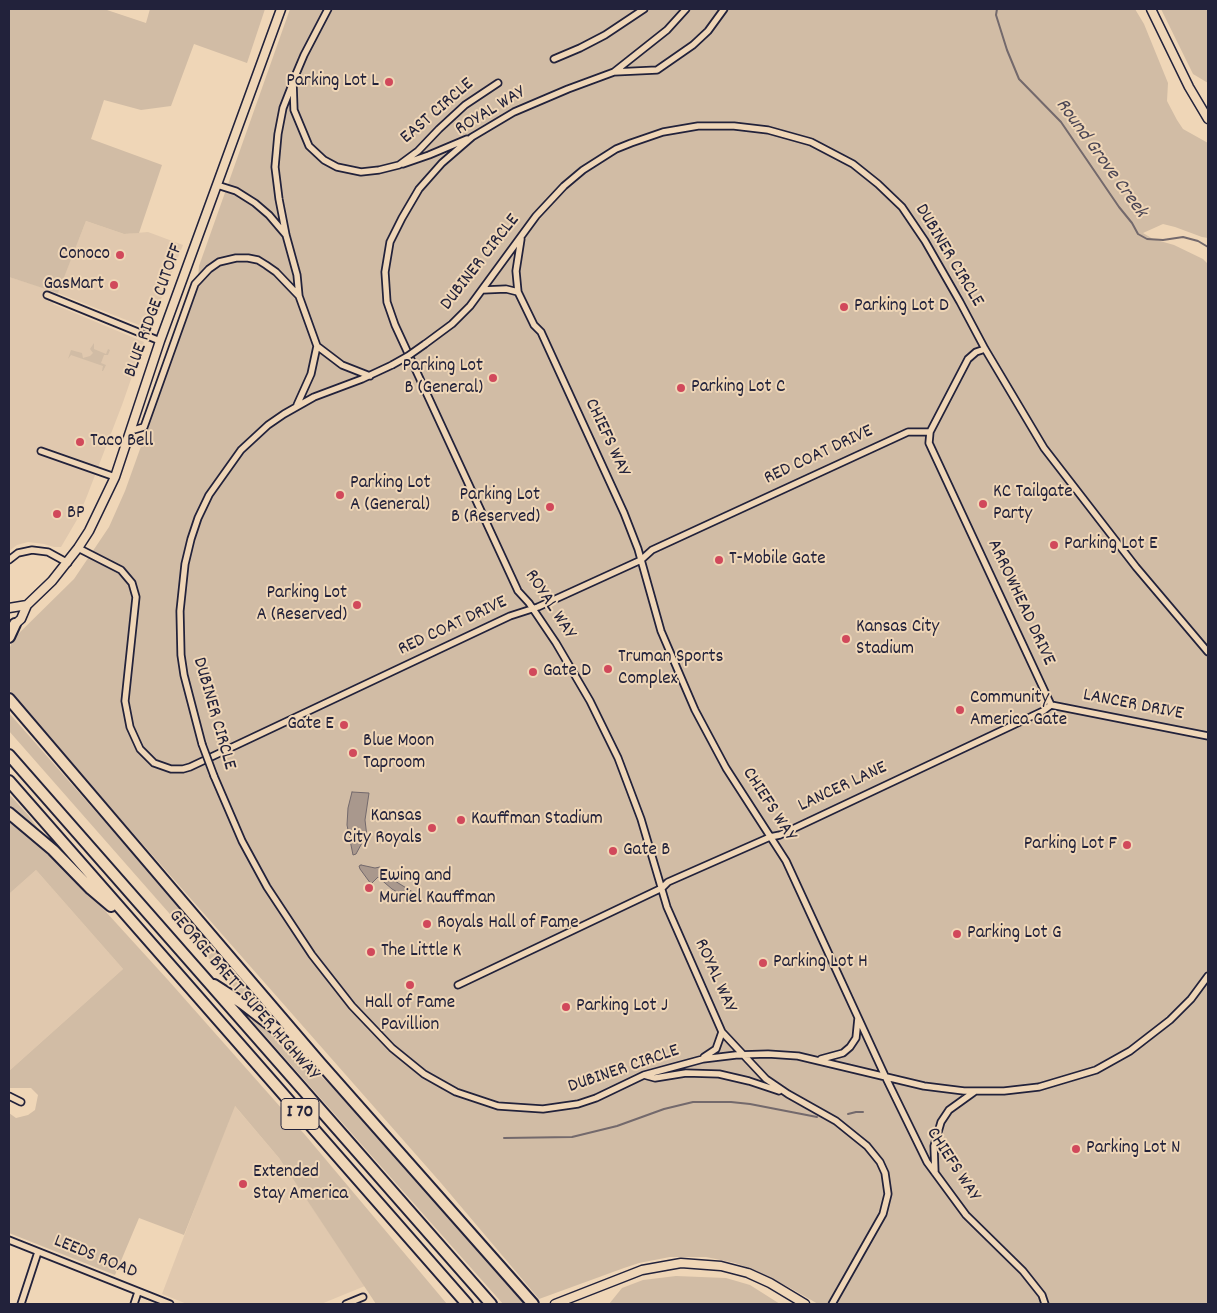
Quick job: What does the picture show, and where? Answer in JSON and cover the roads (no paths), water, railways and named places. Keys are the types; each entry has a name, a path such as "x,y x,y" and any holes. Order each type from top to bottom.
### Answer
{"highway":[{"path":"9,637 12,627"},
{"path":"9,699 320,1063 533,1304"},
{"name":"GEORGE BRETT SUPER HIGHWAY","path":"9,755 491,1304"},
{"name":"GEORGE BRETT SUPER HIGHWAY","path":"9,781 467,1304"},
{"path":"9,813 53,850 91,889 134,924"},
{"path":"203,977 242,1003 320,1063"}],"main road":[{"name":"BLUE RIDGE CUTOFF","path":"12,627 21,618 27,605 68,563 89,531 115,477 160,341 281,9"},
{"path":"1151,9 1189,87 1208,117"},
{"path":"9,608 27,605"},
{"path":"558,1303 642,1270 681,1263 721,1266 748,1273 770,1283 805,1304"}],"street":[{"name":"EAST CIRCLE","path":"328,9 304,55 294,81 294,110 301,131 309,146 324,160 338,167 361,172 379,170 429,155 472,137"},
{"path":"554,59 605,35 644,9"},
{"name":"ROYAL WAY","path":"686,9 667,30 614,72 514,112 472,137 442,163 419,189 390,242 385,272 387,302 518,591 556,643 602,725 618,758 641,819 666,907 722,1032 766,1080 836,1121 867,1146 880,1162 888,1183 887,1204 832,1304"},
{"path":"614,72 657,70 677,57 708,31 724,9"},
{"path":"294,81 283,108 275,167 279,199 296,275 298,296 317,346 342,365 370,376"},
{"name":"EAST CIRCLE","path":"399,165 418,151 465,105 498,82"},
{"name":"DUBINER CIRCLE","path":"1208,652 1136,567 1049,454 985,349 926,241 902,207 867,174 840,156 811,142 782,133 751,127 698,126 663,132 631,143 598,159 575,177 536,216 484,290 452,324 408,356 370,376 329,390 298,405 268,425 241,450 209,495 191,539 185,564 181,597 181,655 188,692 202,744 232,820 254,864 312,955 352,1006 377,1033 424,1074 441,1085 470,1097 498,1106 529,1109 556,1108 596,1098 644,1075 694,1061 742,1054 798,1056 924,1086 974,1092 1004,1092 1039,1087 1096,1070 1131,1050 1170,1020 1191,999 1208,976"},
{"path":"217,185 236,191 255,202 286,235"},
{"name":"CHIEFS WAY","path":"521,236 516,271 518,292 534,325 540,332 624,513 641,560 661,631 695,710 723,763 786,861 885,1076 927,1162 966,1215 1023,1271 1042,1295 1046,1304"},
{"path":"130,431 144,427 195,284 209,269 220,262 236,258 258,260 276,272 298,296"},
{"path":"484,290 506,289 518,292"},
{"path":"47,295 160,341"},
{"path":"298,405 311,374 317,346"},
{"path":"930,432 968,359 976,352 985,349"},
{"name":"RED COAT DRIVE","path":"78,548 121,570 132,583 136,597 126,693 128,717 137,743 144,754 154,763 171,769 190,767 510,616 641,560 652,550 908,432 930,432"},
{"name":"ARROWHEAD DRIVE","path":"930,432 929,443 1051,705"},
{"path":"41,450 115,477"},
{"path":"9,560 18,553 32,550 48,552 68,563"},
{"name":"LANCER DRIVE","path":"1051,705 1208,736"},
{"name":"LANCER LANE","path":"458,985 662,888 668,882 770,837 780,835 1043,711 1051,705"},
{"path":"819,1060 843,1053 850,1047 856,1038 858,1016"},
{"path":"694,1061 710,1054 716,1049 722,1032"},
{"path":"644,1075 655,1078 686,1073 719,1074 749,1081 788,1094"},
{"path":"936,1175 934,1146 941,1122 949,1110 974,1092"},
{"path":"9,1096 21,1102"},
{"name":"LEEDS ROAD","path":"9,1240 170,1304"},
{"path":"21,1304 38,1252"},
{"path":"134,1304 138,1292"},
{"path":"346,1304 363,1297"}],"waterway":[{"name":"Round Grove Creek","path":"997,9 996,15 1019,79 1061,122 1138,234 1147,239 1163,240 1183,237 1198,241 1208,247"},
{"path":"504,1138 572,1137 617,1126 664,1109 693,1102 750,1104 817,1117"},
{"path":"848,1114 863,1112"}],"place":[{"name":"Parking Lot L","path":"389,82"},
{"name":"Conoco","path":"120,255"},
{"name":"GasMart","path":"114,285"},
{"name":"Parking Lot D","path":"844,307"},
{"name":"Parking Lot B (General)","path":"493,378"},
{"name":"Parking Lot C","path":"681,388"},
{"name":"Taco Bell","path":"80,442"},
{"name":"Parking Lot A (General)","path":"340,495"},
{"name":"KC Tailgate Party","path":"983,504"},
{"name":"Parking Lot B (Reserved)","path":"550,507"},
{"name":"BP","path":"57,514"},
{"name":"Parking Lot E","path":"1054,545"},
{"name":"T-Mobile Gate","path":"719,560"},
{"name":"Parking Lot A (Reserved)","path":"357,605"},
{"name":"Kansas City Stadium","path":"846,639"},
{"name":"Truman Sports Complex","path":"608,669"},
{"name":"Gate D","path":"533,672"},
{"name":"Community America Gate","path":"960,710"},
{"name":"Gate E","path":"344,725"},
{"name":"Blue Moon Taproom","path":"353,753"},
{"name":"Kauffman Stadium","path":"461,820"},
{"name":"Kansas City Royals","path":"432,828"},
{"name":"Parking Lot F","path":"1127,845"},
{"name":"Gate B","path":"613,851"},
{"name":"Ewing and Muriel Kauffman","path":"369,888"},
{"name":"Royals Hall of Fame","path":"427,924"},
{"name":"Parking Lot G","path":"957,934"},
{"name":"The Little K","path":"371,952"},
{"name":"Parking Lot H","path":"763,963"},
{"name":"Hall of Fame Pavillion","path":"410,985"},
{"name":"Parking Lot J","path":"566,1007"},
{"name":"Parking Lot N","path":"1076,1149"},
{"name":"Extended Stay America","path":"243,1184"}]}
